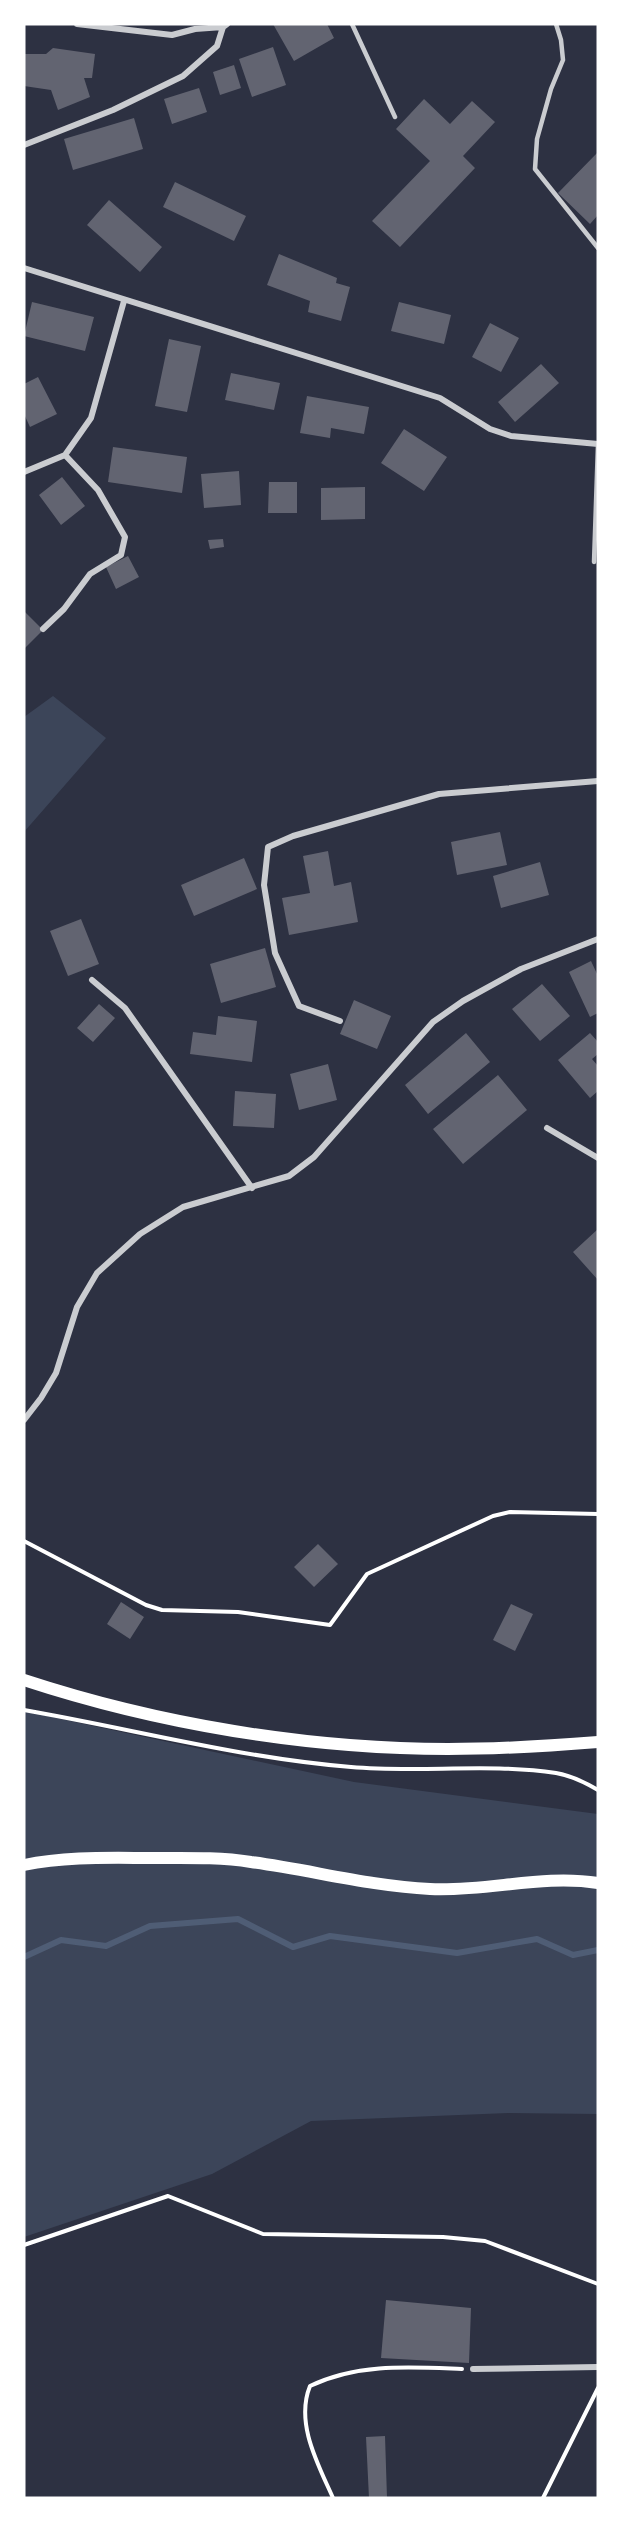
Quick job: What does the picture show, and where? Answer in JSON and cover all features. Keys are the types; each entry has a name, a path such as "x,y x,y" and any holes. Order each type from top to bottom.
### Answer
{"main road":[{"path":"24,1680 124,1707 207,1726 297,1738 447,1749 598,1742"},
{"path":"24,1865 93,1857 216,1858 250,1861 374,1884 430,1889 468,1890 556,1880 598,1883"}],"street":[{"path":"24,145 113,110 183,76 217,46 225,26 195,29 172,35 77,24"},
{"path":"24,268 440,398 490,429 511,436 598,444"},
{"path":"24,472 65,454 91,418 124,301"},
{"path":"43,629 64,609 90,574 121,555 125,537 98,490 65,454"},
{"path":"340,1021 298,1006 275,953 264,885 268,847 293,836 439,794 598,781"},
{"path":"24,1420 56,1373 77,1307 97,1273 140,1234 183,1207 289,1176 314,1157 433,1022 463,1001 521,969 598,939"},
{"path":"92,980 125,1008 252,1188"},
{"path":"547,1128 598,1158"},
{"path":"473,2369 598,2367"}],"lane":[{"path":"352,24 395,117"},
{"path":"556,24 561,40 563,60 551,89 537,139 535,169 598,248"},
{"path":"594,562 598,444"}],"path":[{"path":"24,1541 146,1605 162,1610 238,1612 330,1625 368,1575 494,1516 510,1512 598,1514"},
{"path":"24,2245 168,2196 263,2234 443,2237 485,2241 598,2284"},
{"path":"333,2498 310,2446 304,2401 310,2386 361,2370 394,2366 473,2369"},
{"path":"543,2498 598,2388"}],"shaded area":[{"path":"53,696 106,738 24,832 24,717"},
{"path":"24,1711 354,1782 598,1814 598,2114 508,2113 311,2121 212,2174 24,2237"}],"building":[{"path":"273,24 327,24 334,38 294,61"},
{"path":"273,47 286,85 252,97 239,59"},
{"path":"53,48 95,54 92,78 84,78 90,97 58,110 51,90 24,86 24,54 46,54"},
{"path":"234,65 241,88 220,95 213,72"},
{"path":"199,88 207,112 172,124 164,99"},
{"path":"424,99 450,124 472,101 495,122 463,156 475,168 400,247 372,221 430,161 396,129"},
{"path":"134,118 143,149 73,170 64,139"},
{"path":"598,152 598,215 590,224 558,193"},
{"path":"175,182 246,216 234,241 163,207"},
{"path":"109,200 162,247 140,272 87,225"},
{"path":"279,254 337,278 336,283 350,287 341,321 308,312 310,301 267,285"},
{"path":"32,302 94,317 85,351 24,336"},
{"path":"399,302 451,315 444,344 391,331"},
{"path":"490,323 519,338 501,372 472,357"},
{"path":"169,339 201,346 187,412 155,406"},
{"path":"541,364 559,383 515,422 498,402"},
{"path":"231,373 280,383 274,410 225,400"},
{"path":"38,377 57,414 30,427 24,414 24,384"},
{"path":"307,396 369,407 364,434 331,428 330,438 300,433"},
{"path":"404,429 447,457 424,491 381,463"},
{"path":"113,447 187,457 182,493 108,482"},
{"path":"239,471 241,505 204,508 201,474"},
{"path":"62,477 85,506 61,525 39,495"},
{"path":"269,482 297,482 297,513 268,513"},
{"path":"365,487 365,519 321,520 321,488"},
{"path":"223,539 224,547 210,549 208,540"},
{"path":"128,556 139,577 116,589 106,567"},
{"path":"24,611 43,630 24,649"},
{"path":"500,832 507,865 457,875 451,842"},
{"path":"328,851 334,886 351,882 358,922 289,935 282,898 310,893 303,856"},
{"path":"244,858 257,889 194,916 181,885"},
{"path":"540,862 549,895 501,908 493,876"},
{"path":"81,919 99,964 68,976 50,931"},
{"path":"265,948 276,987 221,1003 210,964"},
{"path":"591,961 598,976 598,1013 590,1017 569,972"},
{"path":"542,984 570,1016 540,1041 512,1009"},
{"path":"354,1000 391,1016 377,1049 340,1034"},
{"path":"99,1004 115,1018 93,1042 77,1028"},
{"path":"218,1016 257,1021 252,1062 190,1054 193,1032 216,1035"},
{"path":"466,1033 490,1062 428,1114 405,1085"},
{"path":"590,1033 598,1042 598,1054 592,1059 598,1066 598,1091 590,1098 558,1060"},
{"path":"328,1064 337,1100 299,1110 290,1074"},
{"path":"498,1075 527,1110 463,1164 433,1129"},
{"path":"235,1091 276,1094 274,1128 233,1126"},
{"path":"598,1229 598,1280 573,1252"},
{"path":"318,1544 338,1564 314,1587 294,1567"},
{"path":"121,1602 144,1617 130,1639 107,1624"},
{"path":"511,1604 533,1614 515,1651 493,1640"},
{"path":"386,2300 471,2308 469,2363 381,2358"},
{"path":"385,2436 387,2498 369,2498 366,2437"}],"waterway":[{"path":"24,1957 61,1940 106,1946 150,1926 238,1919 293,1947 330,1936 457,1953 537,1939 573,1955 598,1950"}]}
